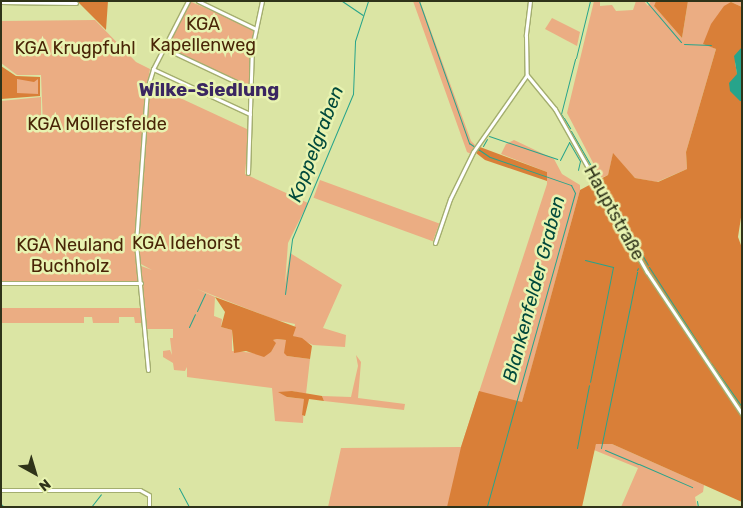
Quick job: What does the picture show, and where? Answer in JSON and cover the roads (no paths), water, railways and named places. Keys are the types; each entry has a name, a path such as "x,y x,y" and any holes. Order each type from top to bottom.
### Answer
{"street":[{"path":"148,370 136,230 147,89 153,68 188,1"},
{"path":"198,1 256,29"},
{"path":"248,173 251,89 256,29 262,1"},
{"path":"435,243 450,199 474,152 527,75 526,36 530,1"},
{"path":"1,2 76,3"},
{"path":"164,48 251,89"},
{"path":"153,68 250,114"},
{"name":"Hauptstraße","path":"527,75 555,108 647,272 742,414"},
{"path":"1,283 141,283"},
{"path":"1,490 140,490 149,496 149,507"}],"water":[{"path":"742,47 742,101 740,101 730,91 729,83 737,74 734,56"}],"waterway":[{"path":"342,1 363,15"},
{"name":"Koppelgraben","path":"285,294 292,239 353,94 355,41 368,1"},
{"name":"Blankenfelder Graben","path":"419,1 469,143 490,157 571,185 575,193 487,507"},
{"path":"576,58 590,1"},
{"path":"646,1 681,42"},
{"path":"684,44 711,45"},
{"path":"563,117 561,114 575,59"},
{"path":"564,118 570,128"},
{"path":"571,131 605,190"},
{"path":"489,136 557,159"},
{"path":"483,146 487,139"},
{"path":"560,160 569,142 580,161 578,170"},
{"path":"606,192 648,265"},
{"path":"585,260 613,267 590,382"},
{"path":"649,267 709,360"},
{"path":"601,448 637,272"},
{"path":"197,311 205,294"},
{"path":"189,327 195,314"},
{"path":"711,363 742,407"},
{"path":"577,448 589,385"},
{"path":"605,450 638,464"},
{"path":"639,464 692,487"},
{"path":"179,488 189,507"},
{"path":"91,507 101,494"},
{"path":"697,501 698,507"},
{"path":"1,504 4,507"}],"district":[{"name":"Wilke-Siedlung","path":"209,90"}],"park label":[{"name":"KGA Kapellenweg","path":"203,35"},
{"name":"KGA Krugpfuhl","path":"75,48"},
{"name":"KGA Möllersfelde","path":"97,124"},
{"name":"KGA Idehorst","path":"186,243"},
{"name":"KGA Neuland Buchholz","path":"70,256"}]}
